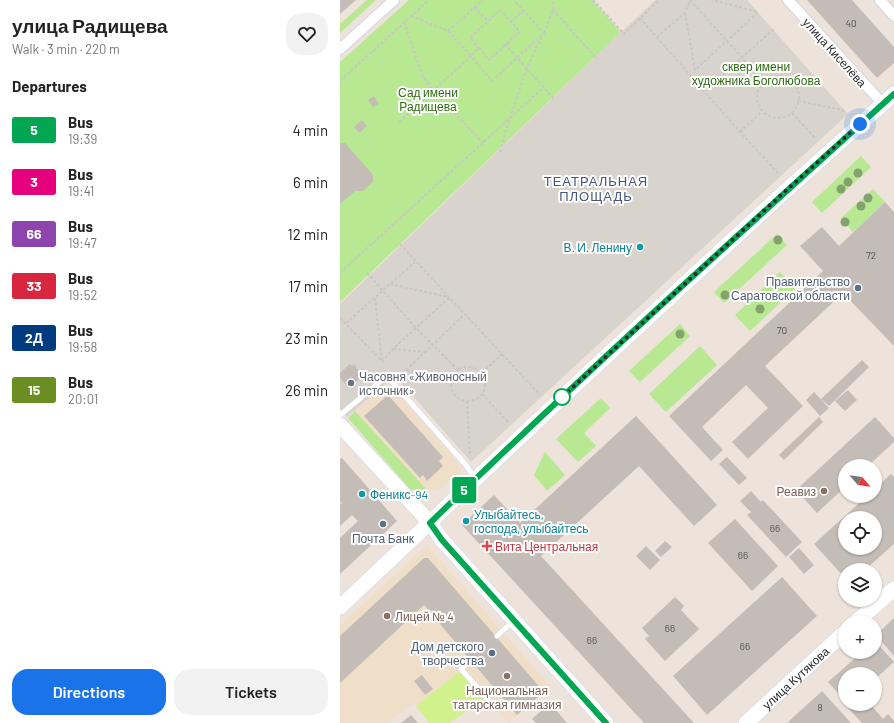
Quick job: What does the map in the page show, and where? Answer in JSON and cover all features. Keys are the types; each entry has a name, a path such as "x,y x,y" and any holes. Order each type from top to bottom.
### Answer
{"main road":[{"path":"340,607 476,478 780,196 894,94"},
{"path":"340,425 430,523 442,540 605,722"},
{"path":"864,615 894,589"},
{"name":"улица Кутякова","path":"746,723 838,638"}],"street":[{"path":"340,48 394,0"},
{"name":"улица Киселёва","path":"788,0 883,104"},
{"path":"880,0 894,16"}],"lane":[{"path":"340,415 387,376 476,478"},
{"path":"497,636 514,620"},
{"path":"471,660 461,670 493,705"}],"path":[{"path":"340,81 429,0"},
{"path":"448,31 483,0"},
{"path":"514,0 544,33"},
{"path":"500,152 509,120 527,68 553,10 553,0"},
{"path":"594,0 624,34 659,0"},
{"path":"657,37 685,13 691,0 764,82"},
{"path":"690,74 758,12 712,0"},
{"path":"474,7 488,21"},
{"path":"500,10 511,22 520,32 489,60 470,38 500,10"},
{"path":"511,22 523,10"},
{"path":"553,10 597,59"},
{"path":"685,13 695,70"},
{"path":"411,16 448,31 492,81 544,33"},
{"path":"640,18 778,173"},
{"path":"404,22 423,77 434,91 483,143"},
{"path":"704,90 774,29"},
{"path":"505,44 554,100"},
{"path":"399,122 479,48"},
{"path":"775,77 782,77 788,79 797,88 799,94 798,101 792,113 787,116 774,118 767,116 762,111 757,100 758,93 764,82 775,77"},
{"path":"340,272 544,88"},
{"path":"798,101 843,110 845,113"},
{"path":"740,132 762,111"},
{"path":"792,113 816,139"},
{"path":"400,244 415,262 450,297 540,395"},
{"path":"346,323 415,262"},
{"path":"367,273 416,328 458,370"},
{"path":"390,284 450,297"},
{"path":"382,362 393,349 450,297"},
{"path":"375,298 382,362"},
{"path":"452,380 406,370 465,314"},
{"path":"340,318 382,362"},
{"path":"393,349 425,352"},
{"path":"482,373 502,354"},
{"path":"468,366 473,367 482,373 485,383 482,394 473,400 467,401 462,400 457,396 451,386 454,375 458,370 468,366"},
{"path":"482,394 509,423"},
{"path":"467,401 470,460"}],"shaded area":[{"name":"ТЕАТРАЛЬНАЯ ПЛОЩАДЬ","path":"656,0 747,0 848,114 471,462 395,376 347,417 340,409 340,304 621,32"},
{"path":"389,383 463,469 439,490 427,490 355,411"},
{"path":"425,547 429,547 550,686 509,723 485,699 449,723 429,723 414,703 387,723 340,723 340,625"}],"green space":[{"path":"367,0 376,0 340,33 340,24"},
{"name":"Сад имени Радищева","path":"409,0 592,0 621,32 340,302 340,62"},
{"path":"861,156 871,167 822,213 812,202"},
{"path":"873,189 885,202 853,232 841,218"},
{"path":"777,234 787,245 724,303 714,292"},
{"path":"780,272 795,289 750,331 735,315"},
{"path":"680,324 690,336 640,382 629,371"},
{"path":"700,346 717,365 666,412 649,394"},
{"path":"601,398 610,408 584,433 596,446 578,462 556,439"},
{"path":"355,411 427,490 417,491 410,489 348,418"},
{"path":"545,452 565,475 547,491 534,475"},
{"path":"459,672 485,699 449,723 429,723 416,706"}],"building":[{"path":"340,0 356,0 340,14"},
{"path":"807,0 852,0 894,47 894,63 877,78"},
{"path":"374,96 379,104 373,107 368,100"},
{"path":"362,120 367,126 359,133 354,127"},
{"path":"340,143 345,143 373,175 373,182 363,191 355,191 340,204"},
{"path":"885,202 894,212 894,346 843,293 765,366 803,406 748,459 732,442 768,408 746,385 702,427 723,450 711,461 669,416 823,271 800,246 822,227 839,246"},
{"path":"862,360 869,367 829,406 821,399"},
{"path":"350,364 352,366 354,364 361,374 359,375 361,378 351,386 350,384 347,386 340,378 340,373"},
{"path":"848,390 857,400 845,411 835,401"},
{"path":"814,392 829,408 820,416 806,400"},
{"path":"388,395 443,457 439,461 443,466 427,481 423,475 420,478 364,416"},
{"path":"636,416 717,505 694,526 639,466 541,556 694,723 644,723 462,525 494,495 520,523"},
{"path":"819,417 823,422 784,460 779,455"},
{"path":"875,417 894,438 894,442 876,459 838,459 838,494 817,513 796,490"},
{"path":"727,457 747,478 739,485 719,464"},
{"path":"342,458 397,521 340,574 340,538 358,521 352,515 340,526 340,505 342,503 340,502 340,459"},
{"path":"891,474 894,477 894,544 882,555 882,511 850,511 859,503 882,503 882,482"},
{"path":"751,491 761,502 763,500 802,542 786,557 747,515 751,512 740,501"},
{"path":"735,519 778,566 752,591 708,543"},
{"path":"838,522 838,555 882,555 873,563 838,563 838,570 814,544"},
{"path":"665,541 672,547 661,557 655,551"},
{"path":"646,546 660,560 650,570 636,556"},
{"path":"799,548 814,565 804,574 789,557"},
{"name":"Лицей № 4","path":"424,558 428,558 544,692 517,715 424,605 340,683 340,636"},
{"path":"782,577 817,616 707,715 673,676"},
{"path":"675,597 684,606 681,610 699,629 665,661 645,639 649,636 642,628"},
{"path":"894,618 894,656 882,642 882,629"},
{"path":"882,649 894,662 882,673 882,667 845,667 854,659 882,659"},
{"path":"838,673 838,693 828,682"},
{"path":"422,675 433,689 425,695 414,681"},
{"path":"822,691 838,709 838,711 840,711 851,723 789,723 788,722"},
{"path":"550,703 567,723 536,723 532,719"},
{"path":"851,711 876,711 883,719 888,714 894,721 894,723 862,723"},
{"path":"411,715 418,723 401,723"}],"bus line":[{"name":"5","path":"606,723 442,540 430,523 612,351 780,196 894,94"}],"place":[{"name":"В. И. Ленину","path":"640,247"},
{"name":"Правительство Саратовской области","path":"858,288"},
{"name":"Часовня «Живоносный источник»","path":"351,383"},
{"name":"Реавиз","path":"824,491"},
{"name":"Феникс-94","path":"362,494"},
{"name":"Улыбайтесь, господа, улыбайтесь","path":"466,521"},
{"name":"Почта Банк","path":"383,524"},
{"name":"Вита Центральная","path":"487,546"},
{"name":"Лицей № 4","path":"387,616"},
{"name":"Дом детского творчества","path":"492,653"},
{"name":"Национальная татарская гимназия","path":"507,676"}],"district":[{"name":"ТЕАТРАЛЬНАЯ ПЛОЩАДЬ","path":"596,188"}],"route":[{"path":"562,397 560,399 860,124"}],"park label":[{"name":"сквер имени художника Боголюбова","path":"756,73"}]}
